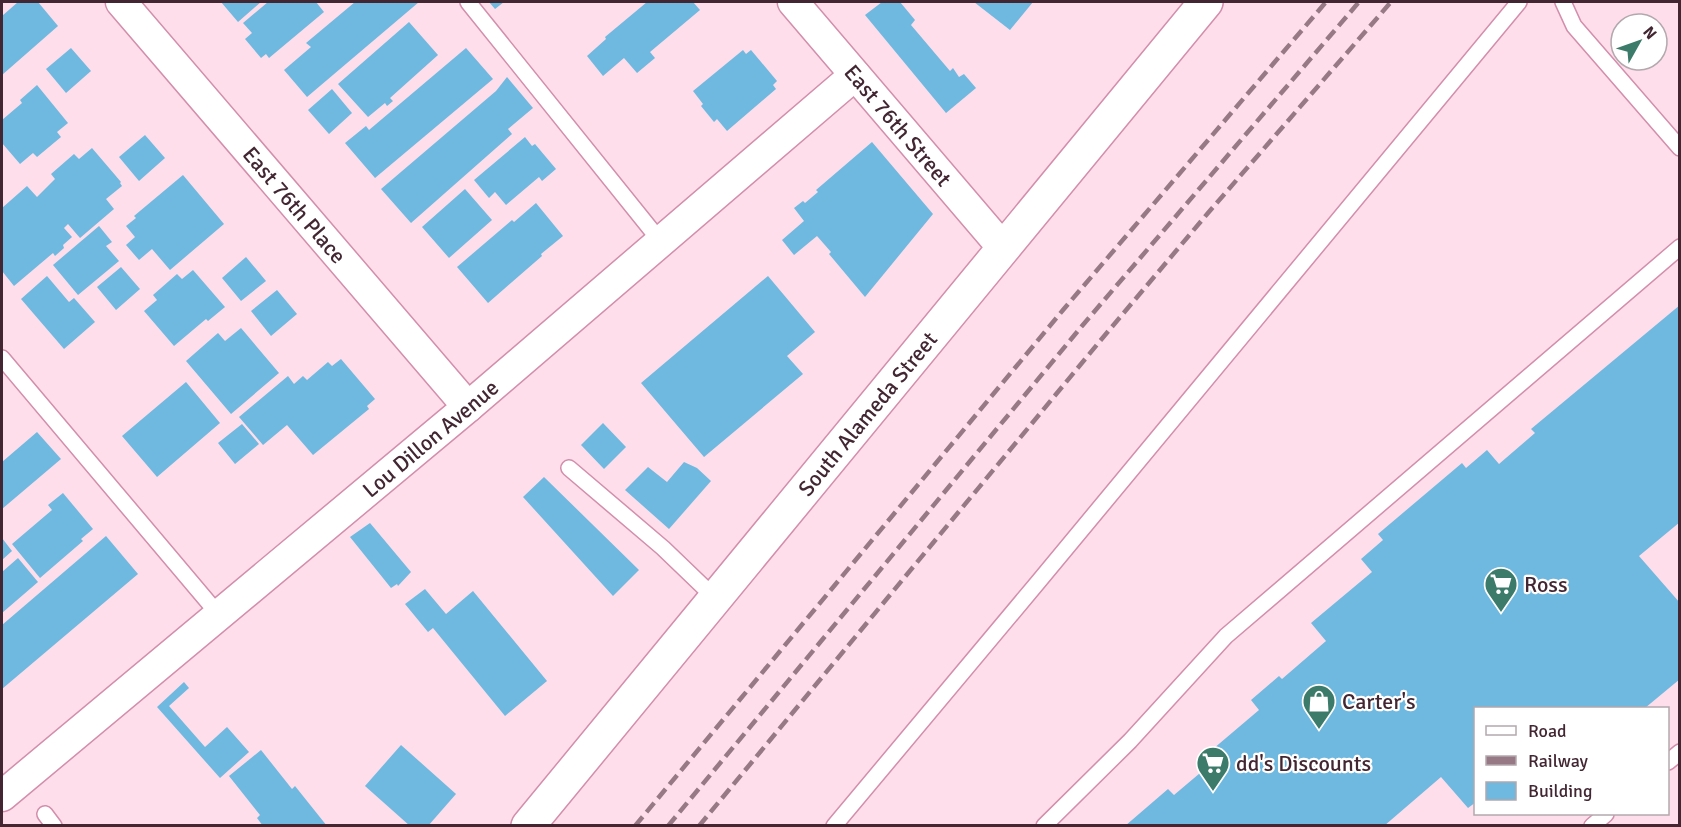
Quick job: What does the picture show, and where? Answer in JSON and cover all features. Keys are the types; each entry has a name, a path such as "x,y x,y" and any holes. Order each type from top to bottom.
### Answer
{"main road":[{"name":"South Alameda Street","path":"534,823 1202,3"}],"street":[{"name":"East 76th Place","path":"121,2 468,407"},
{"name":"East 76th Street","path":"793,2 1003,248"},
{"name":"Lou Dillon Avenue","path":"2,796 468,407 855,75"}],"lane":[{"path":"468,2 661,242"},
{"path":"834,825 1519,2"},
{"path":"1563,2 1574,26 1680,148"},
{"path":"1044,825 1130,741 1226,636 1680,247"},
{"path":"2,358 219,615"},
{"path":"569,468 663,548 715,598"},
{"path":"1592,825 1604,815"}],"building":[{"path":"18,2 38,2 58,26 2,75 2,16"},
{"path":"221,2 261,2 238,22"},
{"path":"268,2 316,2 324,12 269,58 266,54 261,58 245,39 252,33 243,23"},
{"path":"355,2 419,2 307,97 284,70 311,47 306,43"},
{"path":"489,2 504,2 495,9"},
{"path":"647,2 693,2 700,10 650,52 655,58 637,73 624,58 603,76 587,56 606,39 605,37"},
{"path":"882,2 900,2 915,20 911,25 950,71 953,68 959,77 964,74 976,88 946,113 865,15"},
{"path":"974,2 1033,2 1010,30"},
{"path":"409,22 438,55 390,98 393,101 387,106 385,103 368,117 338,84"},
{"path":"71,48 91,71 66,93 46,69"},
{"path":"466,48 493,79 375,178 345,143 366,126 369,130"},
{"path":"743,50 746,54 751,50 777,81 773,85 776,89 727,131 717,119 714,122 693,91"},
{"path":"507,77 533,108 508,129 512,134 411,223 381,189 496,91"},
{"path":"37,85 68,123 57,132 61,137 37,157 33,153 20,164 2,143 2,120 22,103 20,100"},
{"path":"332,89 352,113 329,134 308,110"},
{"path":"145,135 165,158 139,181 119,157"},
{"path":"525,137 532,146 535,144 556,169 542,181 539,177 506,205 495,192 489,198 474,180"},
{"path":"872,142 933,214 865,297 817,236 794,255 782,240 804,221 794,208 803,201 805,203 818,192 816,190"},
{"path":"92,148 121,182 122,186 106,199 114,209 80,238 68,224 64,228 72,237 63,245 64,248 55,256 53,253 14,286 2,271 2,208 27,186 37,197 55,179 51,174 74,154 79,159"},
{"path":"183,175 224,224 170,270 152,249 139,260 126,245 135,237 126,226 136,218 134,216"},
{"path":"465,189 492,220 449,258 422,227"},
{"path":"536,203 563,236 488,303 457,267 512,220 514,222"},
{"path":"99,226 112,242 106,246 119,261 78,295 53,265"},
{"path":"246,257 266,281 241,301 222,278"},
{"path":"121,267 140,289 116,310 97,287"},
{"path":"193,270 225,307 208,321 206,319 174,346 144,311 157,300 153,295 177,274 182,279"},
{"path":"47,276 69,302 74,298 95,322 64,349 21,299"},
{"path":"768,276 815,332 787,356 803,374 704,457 641,383"},
{"path":"277,290 297,314 271,336 251,311"},
{"path":"1680,305 1680,522 1639,556 1680,603 1680,679 1646,707 1474,707 1474,804 1468,808 1441,777 1384,826 1125,826 1168,789 1174,795 1219,757 1213,749 1259,710 1251,700 1279,676 1282,679 1326,641 1311,623 1372,572 1361,559 1383,540 1378,534 1462,463 1466,468 1487,450 1499,464 1535,433 1531,429"},
{"path":"241,328 279,373 231,414 186,361 218,333 225,341"},
{"path":"341,359 375,399 367,406 369,409 313,455 287,425 263,445 239,417 288,376 294,384 303,376 307,380 328,362 332,366"},
{"path":"186,382 220,423 157,477 122,436"},
{"path":"603,423 626,447 604,469 581,445"},
{"path":"242,424 259,444 235,464 218,443"},
{"path":"37,432 61,459 2,509 2,462"},
{"path":"684,462 697,468 711,481 669,529 625,490 648,467 667,482"},
{"path":"544,477 639,570 613,596 523,497"},
{"path":"63,493 93,529 81,539 83,541 40,578 12,544 52,510 48,505"},
{"path":"370,523 411,572 398,586 397,584 391,588 350,537"},
{"path":"106,536 138,574 2,689 2,625"},
{"path":"2,538 12,551 2,560"},
{"path":"18,558 38,582 2,613 2,572"},
{"path":"425,589 446,614 473,591 547,681 505,716 433,628 428,632 405,604"},
{"path":"184,682 189,688 169,706 205,747 227,727 249,752 220,778 157,707"},
{"path":"401,745 456,794 428,826 410,826 365,786"},
{"path":"261,750 292,789 295,786 327,826 263,826 257,818 260,815 229,776"}],"railway":[{"path":"635,826 1063,310 1326,2"},
{"path":"668,826 1082,326 1359,2"},
{"path":"699,826 1100,341 1391,2"}],"place":[{"name":"Ross","path":"1501,613"},
{"name":"Carter's","path":"1319,730"},
{"name":"dd's Discounts","path":"1213,792"}]}
